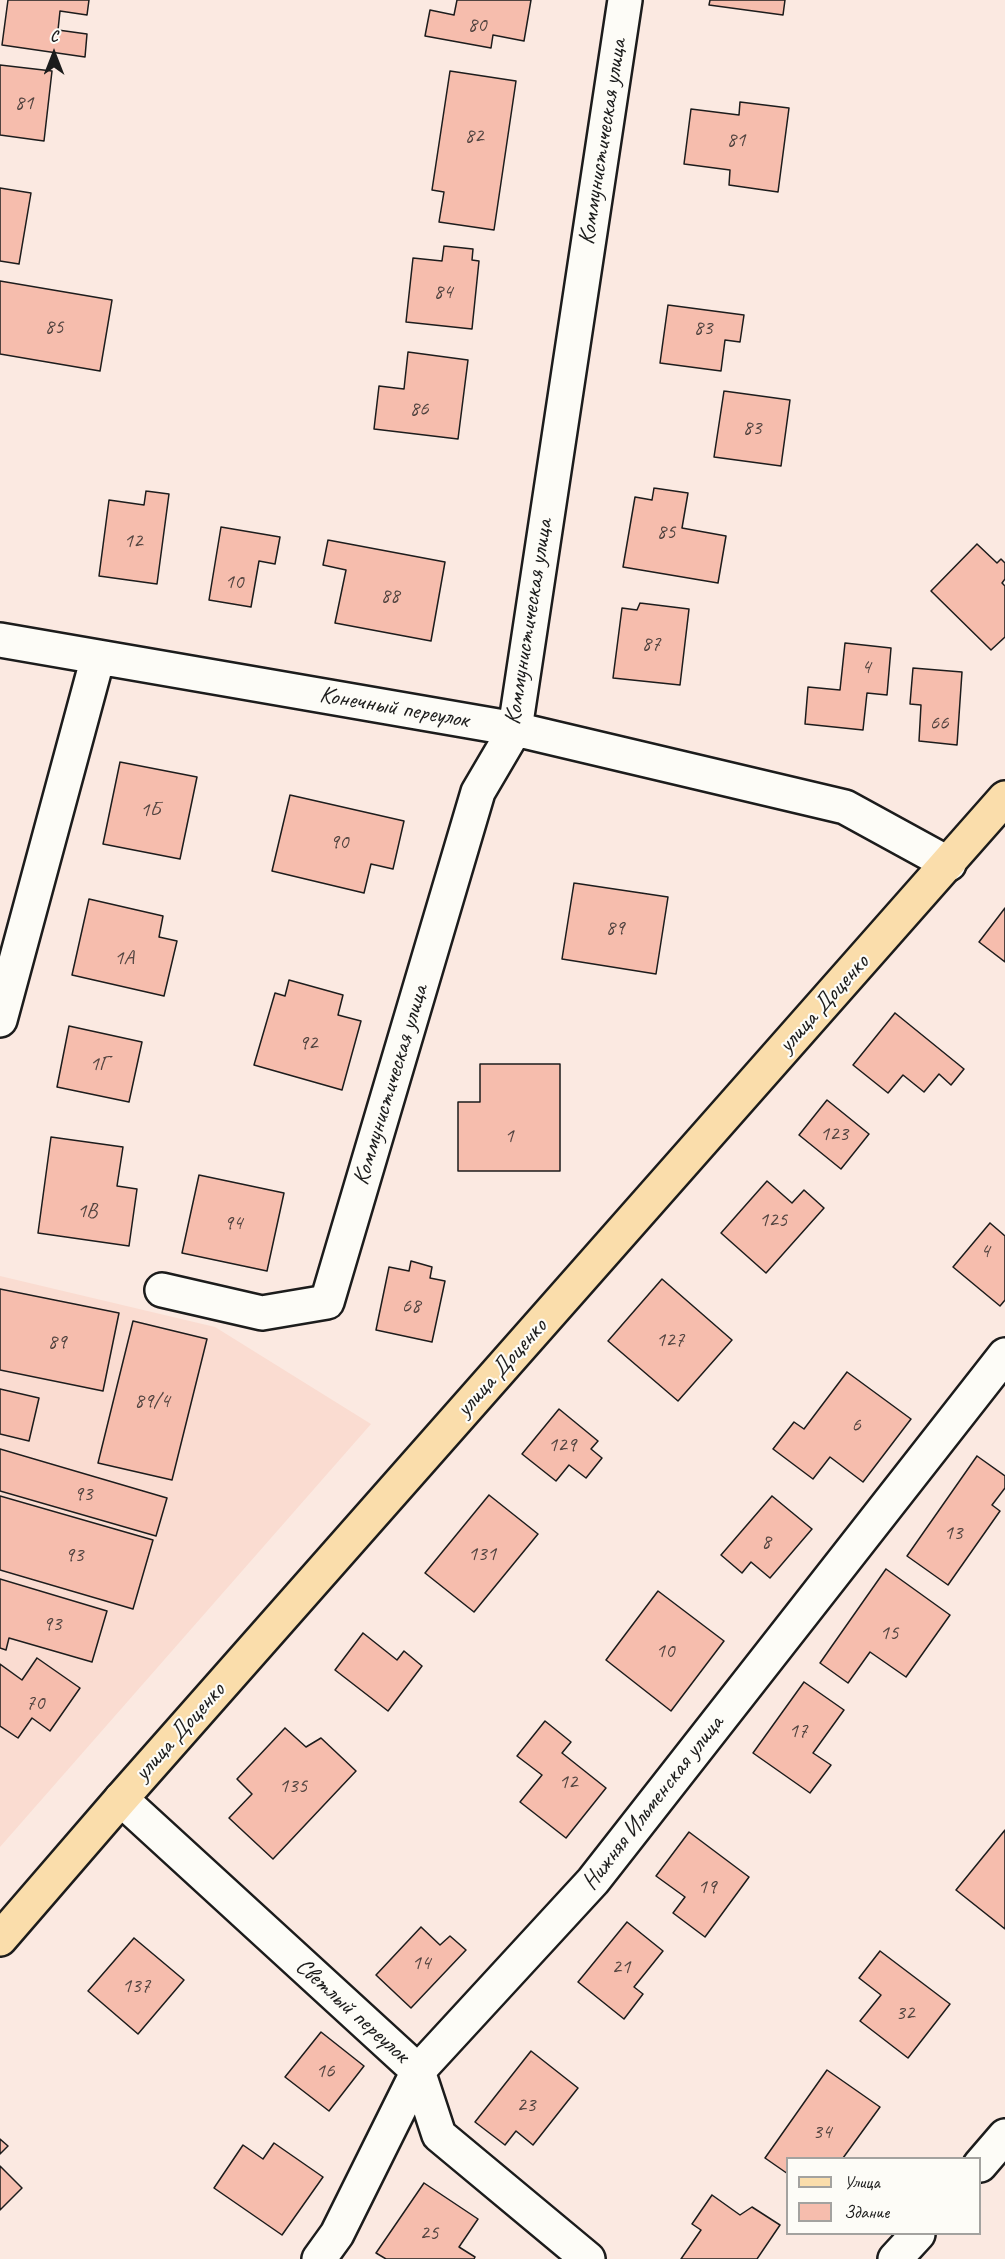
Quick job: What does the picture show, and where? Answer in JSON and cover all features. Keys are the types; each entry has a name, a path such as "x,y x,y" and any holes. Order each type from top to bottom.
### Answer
{"main road":[{"name":"улица Доценко","path":"0,1939 120,1799 1005,798"}],"street":[{"name":"Коммунистическая улица","path":"162,1290 262,1313 327,1302 478,792 515,729 625,0"},
{"name":"Конечный переулок","path":"0,640 515,729 845,807 949,864"},
{"path":"0,1020 98,657"},
{"name":"Нижняя Ильменская улица","path":"319,2259 337,2234 418,2072 593,1881 1005,1355"},
{"name":"Светлый переулок","path":"120,1799 418,2072 439,2135 588,2259"},
{"path":"981,2164 1005,2136"},
{"path":"896,2259 917,2235"}],"shaded area":[{"path":"0,1276 215,1327 371,1424 0,1847"}],"building":[{"path":"8,0 89,0 87,15 60,11 58,30 87,34 85,57 2,45"},
{"path":"457,0 531,0 524,41 493,35 491,48 425,36 430,10 454,15"},
{"path":"710,0 785,0 783,15 709,5"},
{"path":"0,65 52,71 44,141 0,135"},
{"path":"450,71 516,81 494,230 439,222 444,192 432,190"},
{"path":"740,102 789,108 778,192 729,185 730,170 684,164 691,109 739,115"},
{"path":"0,188 31,193 19,264 0,261"},
{"path":"444,246 473,249 472,260 479,261 472,329 406,322 413,258 442,261"},
{"path":"0,281 112,300 100,371 0,354"},
{"path":"668,305 744,315 740,342 725,340 721,371 660,363"},
{"path":"408,352 468,360 458,439 374,429 379,386 404,389"},
{"path":"724,391 790,400 781,466 714,457"},
{"path":"654,488 688,493 682,528 726,536 718,583 623,567 635,497 652,500"},
{"path":"146,491 169,494 157,584 99,576 109,500 144,505"},
{"path":"221,527 280,537 275,564 259,561 251,607 209,600"},
{"path":"328,540 445,562 431,641 335,623 346,570 323,565"},
{"path":"977,544 997,563 1001,559 1005,563 1005,579 1002,583 1005,586 1005,637 991,650 931,591"},
{"path":"640,603 689,609 680,685 613,678 622,608 637,610"},
{"path":"845,643 891,648 887,695 867,693 863,730 805,724 808,687 840,690"},
{"path":"913,668 962,672 957,745 919,741 921,705 910,704"},
{"path":"120,762 197,777 180,859 103,844"},
{"path":"290,795 404,821 393,869 371,864 364,893 272,871"},
{"path":"574,883 668,897 656,974 562,959"},
{"path":"89,899 163,916 159,937 177,941 164,996 72,975"},
{"path":"1005,908 1005,962 979,942"},
{"path":"289,980 343,995 338,1015 361,1021 342,1090 254,1065 275,993 285,996"},
{"path":"895,1013 964,1069 951,1085 939,1074 924,1092 903,1075 888,1093 853,1065"},
{"path":"69,1026 142,1042 129,1102 57,1087"},
{"path":"480,1064 560,1064 560,1171 458,1171 458,1102 480,1102"},
{"path":"827,1100 869,1134 841,1169 799,1135"},
{"path":"51,1137 123,1147 117,1186 137,1189 129,1246 38,1233"},
{"path":"199,1175 284,1193 267,1271 182,1253"},
{"path":"767,1181 792,1203 804,1190 824,1208 766,1273 721,1233"},
{"path":"990,1223 1005,1236 1005,1300 1000,1306 953,1267"},
{"path":"411,1261 432,1267 430,1278 445,1281 432,1342 376,1330 389,1267 409,1271"},
{"path":"662,1279 732,1340 678,1401 608,1341"},
{"path":"0,1289 119,1313 103,1391 0,1370"},
{"path":"133,1321 207,1339 172,1480 98,1463"},
{"path":"847,1372 911,1419 863,1482 830,1457 813,1479 773,1449 794,1422 804,1429"},
{"path":"0,1389 39,1398 29,1441 0,1434"},
{"path":"559,1409 598,1441 591,1449 602,1458 586,1478 569,1465 556,1481 522,1454"},
{"path":"0,1449 167,1498 156,1536 0,1491"},
{"path":"977,1456 1005,1476 1005,1488 992,1505 1000,1511 948,1585 907,1556"},
{"path":"489,1495 538,1534 474,1612 425,1573"},
{"path":"0,1496 153,1540 133,1609 0,1570"},
{"path":"772,1496 812,1529 770,1578 751,1562 742,1573 721,1555"},
{"path":"886,1569 950,1615 906,1677 870,1652 848,1683 820,1663"},
{"path":"0,1579 107,1611 92,1662 9,1638 6,1650 0,1648"},
{"path":"658,1591 724,1641 671,1711 606,1660"},
{"path":"363,1633 397,1660 404,1651 422,1666 388,1711 335,1670"},
{"path":"37,1658 80,1688 50,1731 32,1718 18,1738 0,1726 0,1664 22,1680"},
{"path":"804,1682 844,1710 813,1753 831,1765 810,1793 753,1753"},
{"path":"545,1721 571,1742 562,1753 606,1788 566,1838 520,1802 542,1775 517,1756"},
{"path":"285,1728 306,1747 321,1738 356,1771 273,1859 229,1818 252,1794 237,1779"},
{"path":"1005,1830 1005,1929 956,1890"},
{"path":"689,1832 749,1877 705,1937 673,1913 685,1897 656,1876"},
{"path":"627,1922 663,1951 634,1987 643,1994 624,2019 578,1982"},
{"path":"421,1927 440,1945 450,1936 466,1950 411,2008 376,1975"},
{"path":"134,1938 184,1980 138,2034 88,1991"},
{"path":"880,1951 950,2004 908,2058 860,2021 881,1995 859,1978"},
{"path":"321,2032 364,2066 329,2111 285,2077"},
{"path":"531,2051 578,2088 533,2145 516,2131 505,2145 475,2122"},
{"path":"827,2070 880,2107 844,2157 786,2157 786,2173 765,2158"},
{"path":"0,2139 8,2146 0,2154"},
{"path":"274,2143 323,2177 282,2235 214,2188 243,2145 263,2159"},
{"path":"0,2166 22,2188 0,2210"},
{"path":"424,2183 478,2219 459,2247 475,2257 474,2259 386,2259 376,2253"},
{"path":"712,2195 740,2215 752,2207 780,2225 757,2259 681,2259 701,2230 692,2224"}]}
